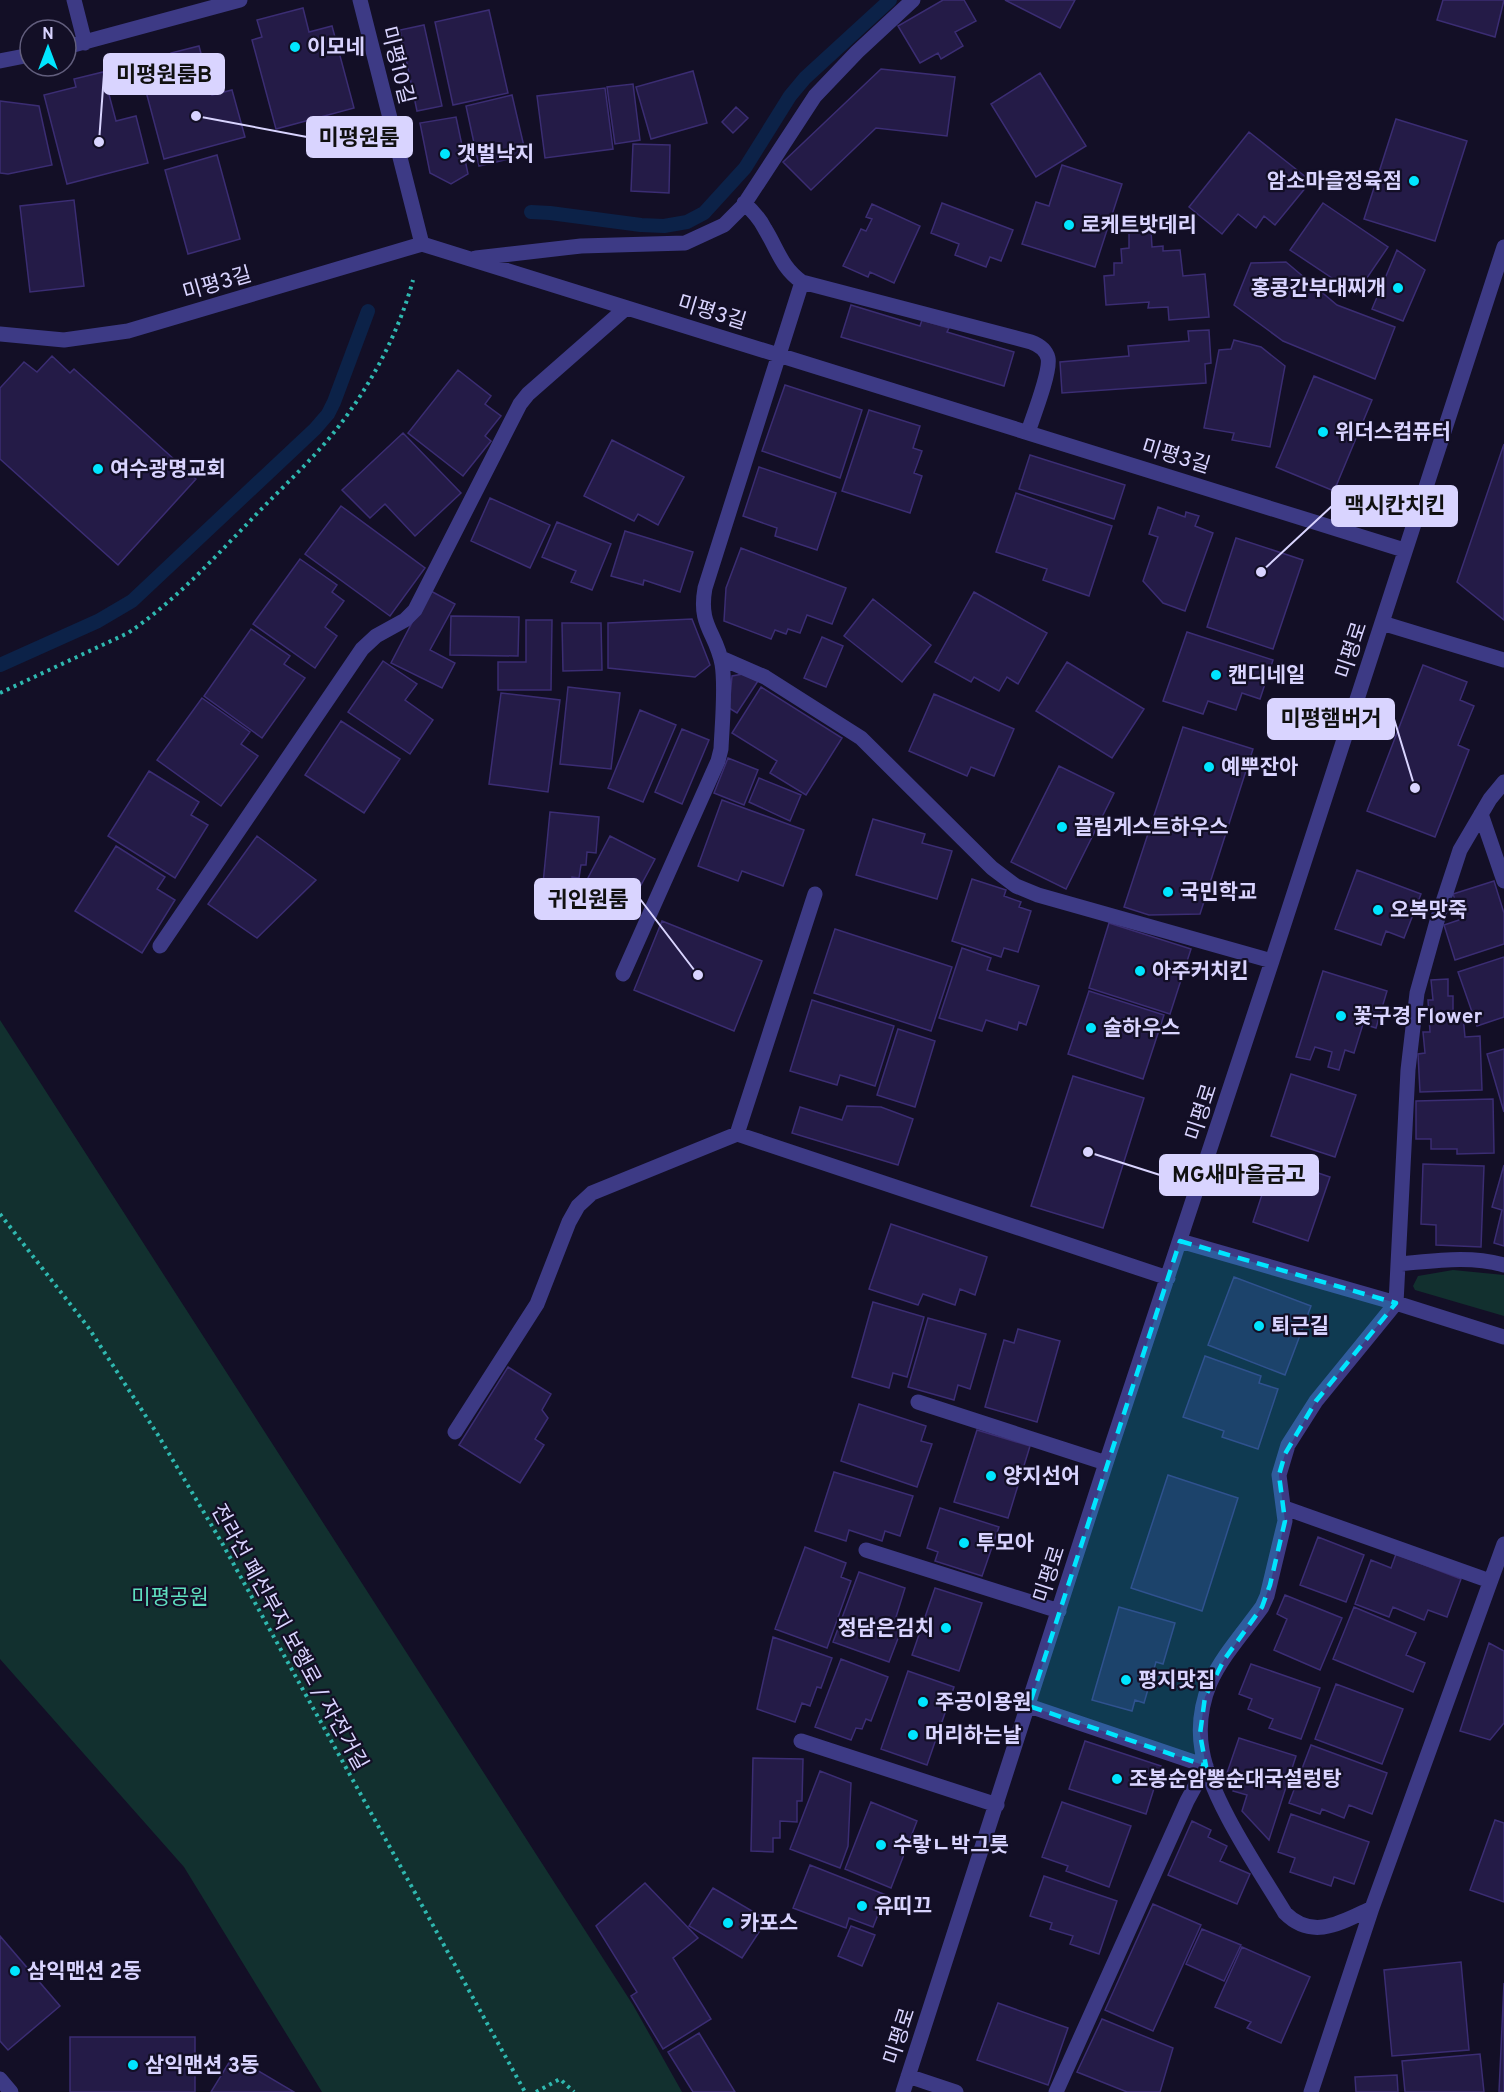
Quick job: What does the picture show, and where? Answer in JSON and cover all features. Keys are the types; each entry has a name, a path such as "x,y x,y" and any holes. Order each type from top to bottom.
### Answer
{"street":[{"path":"74,0 85,43"},
{"path":"78,44 240,0"},
{"name":"미평10길","path":"360,0 422,244"},
{"path":"470,259 580,246 685,243 724,225 744,203 815,96 857,52 913,0"},
{"path":"0,61 18,58"},
{"path":"744,203 765,227 785,268 802,282 1036,344 1047,354 1048,366 1028,432"},
{"name":"미평3길","path":"0,334 64,340 128,331 422,244 1404,550"},
{"name":"미평로","path":"903,2092 1106,1463 1383,623 1404,550 1504,247"},
{"path":"623,974 718,761 721,749 722,667 721,658 705,620 702,604 705,588 802,282"},
{"path":"160,946 362,649 376,636 405,620 415,610 523,399 626,308"},
{"path":"1383,623 1504,660"},
{"path":"721,658 765,677 861,738 993,868 1016,886 1055,900 1272,961"},
{"path":"1372,1908 1344,1922 1318,1929 1300,1925 1284,1913 1225,1811 1206,1766 1200,1721 1205,1696 1220,1666 1262,1608 1267,1596 1282,1535 1284,1508 1280,1475 1288,1445 1316,1401 1396,1303 1408,1070 1417,993 1460,850 1481,814 1504,782"},
{"path":"1481,814 1504,881"},
{"path":"737,1134 815,894"},
{"path":"455,1432 537,1304 569,1222 578,1206 592,1193 737,1134 1168,1278"},
{"path":"1180,1241 1396,1303 1504,1337"},
{"path":"1398,1264 1462,1259 1504,1265"},
{"path":"918,1402 1106,1463"},
{"path":"1284,1508 1491,1581"},
{"path":"1311,2092 1372,1908 1504,1544"},
{"path":"866,1550 1059,1611"},
{"path":"1029,1706 1206,1766"},
{"path":"801,1741 997,1805"},
{"path":"1056,2092 1186,1801 1206,1766"},
{"path":"908,2076 956,2092"},
{"path":"0,2079 11,2092"}],"path":[{"path":"0,693 128,633 145,621 202,571 329,439 365,388 386,348 408,298 422,244"},
{"name":"전라선 폐선부지 보행로 / 자전거길","path":"0,1214 88,1327 164,1444 228,1553 525,2092"},
{"path":"536,2092 560,2079 574,2092"}],"highlighted area":[{"path":"1180,1241 1396,1303 1316,1401 1285,1454 1279,1475 1285,1521 1270,1585 1262,1607 1224,1660 1205,1697 1200,1734 1206,1766 1029,1706"}],"green space":[{"name":"미평공원","path":"0,1020 633,2005 682,2092 322,2092 184,1867 0,1659"},
{"path":"1453,1270 1504,1275 1504,1316 1415,1290 1413,1286 1418,1276"}],"building":[{"path":"943,0 964,0 976,21 955,32 963,46 941,59 938,53 920,63 898,26"},
{"path":"1005,0 1075,0 1060,28"},
{"path":"1443,0 1504,0 1495,37 1437,20"},
{"path":"303,8 309,32 332,26 354,108 276,129 252,40 262,37 257,20"},
{"path":"489,10 508,93 453,105 435,22"},
{"path":"424,25 442,106 417,111 400,30"},
{"path":"199,46 212,95 232,90 245,137 164,159 140,69 173,61 171,53"},
{"path":"881,69 955,77 947,136 876,128 811,190 783,162"},
{"path":"693,71 707,123 651,139 636,87"},
{"path":"103,72 116,121 136,116 148,163 67,184 44,95 76,87 74,79"},
{"path":"1040,73 1086,146 1036,177 991,104"},
{"path":"633,84 640,140 615,144 607,87"},
{"path":"605,88 613,149 545,158 537,96"},
{"path":"512,95 526,155 479,166 466,106"},
{"path":"0,101 39,106 52,165 8,174 0,173"},
{"path":"736,107 748,118 733,133 722,122"},
{"path":"456,117 468,174 451,184 430,173 420,123"},
{"path":"1396,119 1467,141 1435,241 1364,219"},
{"path":"1249,132 1311,181 1275,225 1264,216 1256,228 1238,214 1222,234 1189,207"},
{"path":"633,144 670,145 669,193 631,191"},
{"path":"217,155 240,239 188,254 165,170"},
{"name":"로케트밧데리","path":"1062,165 1122,184 1095,267 1022,244 1036,202 1049,206"},
{"path":"74,200 84,286 30,292 20,206"},
{"path":"942,203 1013,230 1001,261 990,257 986,267 955,255 959,244 931,233"},
{"path":"1323,203 1388,247 1356,294 1290,250"},
{"path":"872,204 920,226 894,283 870,272 868,277 843,266 861,229 866,231 872,219 866,217"},
{"path":"1151,231 1152,247 1163,246 1163,251 1180,250 1183,276 1205,274 1209,317 1169,320 1168,307 1148,308 1149,302 1106,305 1104,276 1114,275 1114,263 1122,263 1121,249 1129,248 1129,233"},
{"path":"1397,250 1425,270 1403,321 1372,309"},
{"path":"1286,262 1337,305 1395,327 1375,379 1283,341 1234,305 1251,263"},
{"path":"851,305 920,326 922,320 949,328 947,332 1014,352 1004,386 841,337"},
{"path":"1209,330 1211,363 1205,364 1206,383 1062,393 1060,362 1129,356 1128,346 1189,341 1188,331"},
{"path":"1234,340 1261,347 1285,366 1270,447 1232,440 1234,433 1204,428 1219,350 1231,349"},
{"name":"여수광명교회","path":"52,356 70,373 74,369 196,479 118,565 0,459 0,388 24,362 37,372"},
{"path":"458,370 491,396 485,404 501,416 485,436 491,441 463,476 408,433"},
{"path":"1314,376 1372,400 1334,491 1276,467"},
{"path":"785,385 862,410 840,478 762,451"},
{"path":"869,410 920,426 913,448 922,451 914,473 922,476 910,513 842,491"},
{"path":"403,433 461,493 415,536 385,504 370,518 342,490"},
{"path":"612,440 684,477 658,525 638,514 634,521 584,496"},
{"path":"1504,444 1504,620 1457,582"},
{"path":"1030,455 1125,485 1114,519 1019,489"},
{"path":"759,467 836,493 817,550 775,536 777,528 743,516"},
{"path":"1016,493 1112,526 1089,596 1043,580 1047,569 996,552"},
{"path":"490,498 550,525 530,568 471,541"},
{"path":"341,506 425,568 390,616 305,554"},
{"path":"1158,507 1185,517 1186,512 1199,516 1195,526 1213,533 1185,611 1163,603 1143,581 1158,537 1149,534"},
{"path":"557,522 611,544 592,590 571,582 576,571 542,557"},
{"path":"625,531 693,552 680,592 644,580 643,585 611,576"},
{"path":"1236,538 1303,560 1273,649 1207,627"},
{"path":"741,548 846,588 832,624 807,615 800,633 788,629 786,634 775,630 771,639 724,621 726,588"},
{"path":"300,559 337,585 332,592 344,601 325,627 337,636 315,668 253,624"},
{"path":"429,590 455,604 430,650 455,663 442,688 391,663"},
{"path":"974,592 1047,633 1018,684 1007,677 999,691 974,677 971,682 935,662"},
{"path":"873,599 931,645 902,682 844,636"},
{"path":"451,616 519,617 518,656 450,655"},
{"path":"692,619 710,665 695,677 608,668 608,623"},
{"path":"526,620 552,620 551,690 498,690 498,662 526,662"},
{"path":"562,623 601,623 602,670 563,671"},
{"path":"251,629 290,656 284,664 305,678 262,738 204,696"},
{"path":"1187,632 1273,660 1260,699 1242,693 1236,710 1208,701 1203,714 1163,701"},
{"path":"822,637 843,646 826,687 804,678"},
{"path":"383,661 417,684 405,700 433,720 410,754 348,712"},
{"path":"1067,662 1144,709 1112,758 1036,711"},
{"path":"1423,665 1467,682 1460,700 1474,706 1458,745 1469,750 1435,837 1367,811"},
{"path":"743,674 758,681 737,713 729,708 732,676"},
{"path":"568,687 620,693 611,769 560,764"},
{"path":"761,687 842,738 806,795 770,773 777,761 732,733"},
{"path":"501,693 560,700 548,792 489,784"},
{"path":"934,694 1014,729 994,776 971,767 967,776 909,751"},
{"path":"202,698 250,732 241,744 258,756 221,806 157,760"},
{"path":"640,710 676,725 643,802 608,788"},
{"path":"341,721 400,759 364,813 305,775"},
{"path":"1183,727 1253,749 1200,914 1149,915 1124,907"},
{"path":"682,729 709,740 682,804 655,792"},
{"path":"728,758 758,770 744,805 714,793"},
{"name":"끌림게스트하우스","path":"1059,766 1114,793 1066,889 1011,862"},
{"path":"149,771 199,802 191,815 208,825 175,878 108,836"},
{"path":"759,778 801,795 790,821 749,802"},
{"path":"722,800 804,830 783,886 742,871 738,881 698,866"},
{"path":"550,812 599,817 596,853 587,852 586,865 581,865 579,878 572,877 570,907 541,904"},
{"path":"873,819 925,834 922,843 952,851 937,899 856,875"},
{"path":"257,836 316,880 257,938 208,904"},
{"path":"610,836 655,859 641,885 635,882 617,916 578,897"},
{"path":"116,846 165,877 157,889 175,900 142,953 75,911"},
{"path":"1357,870 1421,894 1404,938 1386,931 1381,945 1335,929"},
{"path":"972,879 1006,890 1004,896 1021,902 1019,907 1031,911 1018,952 1004,948 1001,957 952,941"},
{"path":"1494,881 1504,913 1504,944 1455,960 1444,925 1462,919 1453,894"},
{"path":"662,921 762,961 734,1031 634,990"},
{"path":"1109,923 1191,949 1170,1014 1089,988"},
{"path":"835,929 952,967 931,1031 814,993"},
{"path":"962,948 991,958 987,970 1039,986 1026,1025 1019,1022 1017,1030 986,1020 982,1031 939,1018"},
{"path":"1504,957 1504,1017 1477,1026 1458,972"},
{"path":"1323,971 1387,991 1376,1028 1363,1024 1354,1053 1345,1050 1339,1070 1328,1067 1332,1052 1315,1047 1310,1060 1296,1057"},
{"path":"1448,979 1448,996 1453,996 1453,1017 1463,1016 1465,1037 1480,1036 1482,1090 1420,1092 1418,1054 1425,1053 1423,1032 1430,1032 1428,1000 1433,1000 1431,980"},
{"path":"1089,991 1164,1015 1143,1079 1068,1054"},
{"path":"812,1000 894,1026 875,1086 840,1075 837,1085 790,1071"},
{"path":"898,1029 935,1041 915,1107 877,1095"},
{"path":"1504,1049 1504,1112 1487,1054"},
{"path":"1291,1074 1356,1095 1335,1157 1271,1136"},
{"path":"1073,1076 1144,1098 1103,1228 1031,1206"},
{"path":"1493,1099 1494,1153 1457,1154 1457,1149 1431,1149 1431,1139 1416,1139 1416,1101"},
{"path":"847,1106 881,1107 913,1119 898,1165 792,1133 800,1107 842,1120"},
{"path":"1274,1158 1330,1177 1308,1241 1253,1222"},
{"path":"1423,1164 1484,1166 1481,1247 1436,1245 1436,1225 1421,1224"},
{"path":"1504,1165 1504,1246 1494,1243 1502,1210 1492,1207"},
{"path":"891,1224 987,1257 975,1295 960,1289 955,1305 923,1294 918,1305 869,1289"},
{"path":"1234,1277 1311,1306 1285,1375 1208,1345"},
{"path":"873,1302 924,1317 907,1377 893,1373 889,1388 852,1377"},
{"path":"928,1318 986,1334 970,1389 958,1385 954,1400 908,1387"},
{"path":"1018,1329 1060,1341 1037,1422 985,1407 1004,1340 1014,1343"},
{"path":"1205,1356 1261,1376 1259,1383 1278,1389 1258,1449 1222,1437 1224,1431 1183,1417"},
{"path":"508,1367 551,1394 542,1410 548,1418 535,1439 544,1445 520,1483 459,1445"},
{"path":"859,1404 926,1426 921,1441 932,1444 917,1487 841,1461"},
{"path":"977,1430 1030,1446 1008,1518 954,1502"},
{"path":"834,1472 913,1496 900,1536 885,1531 882,1541 849,1530 846,1541 815,1531"},
{"path":"1168,1475 1238,1498 1202,1611 1131,1588"},
{"path":"940,1508 999,1527 982,1576 935,1561 938,1552 927,1548"},
{"path":"1318,1537 1364,1555 1346,1602 1300,1585"},
{"path":"805,1547 846,1563 841,1577 851,1581 827,1648 775,1629"},
{"path":"1396,1554 1461,1579 1447,1617 1428,1610 1424,1620 1393,1607 1389,1617 1355,1604 1371,1560 1391,1568"},
{"path":"859,1572 905,1588 896,1617 905,1620 889,1662 833,1642"},
{"path":"935,1588 982,1603 959,1671 912,1655"},
{"path":"1285,1595 1342,1618 1320,1670 1274,1650 1287,1619 1277,1614"},
{"path":"1119,1607 1175,1623 1163,1664 1156,1662 1144,1703 1135,1700 1132,1711 1092,1700"},
{"path":"1354,1607 1416,1633 1406,1655 1425,1663 1413,1692 1333,1659"},
{"path":"773,1637 832,1658 821,1688 817,1687 810,1706 802,1703 795,1722 757,1709"},
{"path":"1489,1643 1504,1651 1504,1723 1490,1740 1460,1731"},
{"path":"841,1659 888,1677 871,1721 866,1719 862,1729 856,1728 851,1740 815,1727"},
{"path":"1251,1664 1320,1688 1301,1739 1269,1728 1273,1719 1248,1709 1252,1699 1239,1694"},
{"path":"908,1671 954,1687 927,1765 881,1749"},
{"path":"1336,1684 1403,1709 1382,1764 1315,1739"},
{"path":"1239,1738 1296,1756 1269,1840 1242,1811 1247,1795 1233,1791 1237,1777 1227,1773"},
{"path":"1085,1741 1161,1766 1146,1814 1069,1789"},
{"path":"1311,1745 1387,1773 1372,1814 1349,1805 1344,1818 1322,1809 1320,1814 1289,1803"},
{"path":"753,1758 803,1759 802,1801 797,1801 797,1822 780,1821 780,1838 773,1838 773,1852 751,1851"},
{"path":"820,1771 851,1783 848,1846 840,1868 790,1849"},
{"path":"871,1802 917,1821 891,1888 845,1869"},
{"path":"1062,1802 1131,1826 1109,1887 1066,1871 1068,1866 1042,1857"},
{"path":"1291,1814 1369,1842 1354,1884 1334,1877 1331,1886 1290,1872 1295,1858 1278,1852"},
{"path":"1495,1820 1504,1823 1504,1902 1470,1890"},
{"path":"1192,1821 1211,1830 1208,1837 1227,1846 1220,1861 1250,1874 1237,1904 1168,1875"},
{"path":"810,1865 886,1895 873,1927 849,1918 846,1928 793,1908"},
{"path":"1044,1876 1117,1901 1099,1954 1070,1944 1073,1936 1050,1929 1052,1923 1030,1916"},
{"path":"645,1883 698,1938 673,1958 711,2019 663,2049 631,1996 637,1992 596,1926"},
{"name":"카포스","path":"713,1888 767,1920 742,1958 689,1926"},
{"path":"1153,1904 1201,1925 1153,2031 1105,2010"},
{"path":"851,1926 875,1935 862,1966 838,1956"},
{"path":"1202,1929 1241,1945 1224,1981 1186,1964"},
{"name":"삼익맨션 2동","path":"0,1936 60,2006 8,2050 0,2041"},
{"path":"1242,1947 1310,1977 1281,2043 1247,2028 1251,2022 1215,2007"},
{"path":"1461,1962 1469,2050 1392,2056 1384,1970"},
{"path":"1504,1983 1504,2092 1499,2092"},
{"path":"998,2003 1068,2028 1048,2085 977,2060"},
{"path":"1102,2019 1173,2048 1160,2092 1127,2092 1077,2072"},
{"path":"699,2033 735,2092 693,2092 668,2052"},
{"name":"삼익맨션 3동","path":"70,2037 195,2037 195,2092 70,2092"},
{"path":"1480,2054 1484,2092 1405,2092 1402,2061"},
{"path":"233,2056 294,2092 211,2092"},
{"path":"1397,2075 1398,2092 1356,2092 1355,2077"}],"waterway":[{"path":"531,212 664,226 687,222 704,213 745,168 790,96 805,78 890,0"},
{"path":"0,665 98,621 132,601 315,429 328,414 334,402 368,311"}],"place":[{"name":"이모네","path":"295,47"},
{"name":"미평원룸","path":"196,116"},
{"name":"미평원룸B","path":"99,142"},
{"name":"갯벌낙지","path":"445,154"},
{"name":"암소마을정육점","path":"1414,181"},
{"name":"로케트밧데리","path":"1069,225"},
{"name":"홍콩간부대찌개","path":"1398,288"},
{"name":"위더스컴퓨터","path":"1323,432"},
{"name":"여수광명교회","path":"98,469"},
{"name":"맥시칸치킨","path":"1261,572"},
{"name":"캔디네일","path":"1216,675"},
{"name":"예뿌잔아","path":"1209,767"},
{"name":"미평햄버거","path":"1415,788"},
{"name":"끌림게스트하우스","path":"1062,827"},
{"name":"국민학교","path":"1168,892"},
{"name":"오복맛죽","path":"1378,910"},
{"name":"아주커치킨","path":"1140,971"},
{"name":"귀인원룸","path":"698,975"},
{"name":"꽃구경 Flower","path":"1341,1016"},
{"name":"술하우스","path":"1091,1028"},
{"name":"MG새마을금고","path":"1088,1152"},
{"name":"퇴근길","path":"1259,1326"},
{"name":"양지선어","path":"991,1476"},
{"name":"투모아","path":"964,1543"},
{"name":"정담은김치","path":"946,1628"},
{"name":"평지맛집","path":"1126,1680"},
{"name":"주공이용원","path":"923,1702"},
{"name":"머리하는날","path":"913,1735"},
{"name":"조봉순암뽕순대국설렁탕","path":"1117,1779"},
{"name":"수랗ㄴ박그릇","path":"881,1845"},
{"name":"유띠끄","path":"862,1906"},
{"name":"카포스","path":"728,1923"},
{"name":"삼익맨션 2동","path":"15,1971"},
{"name":"삼익맨션 3동","path":"133,2065"}]}
